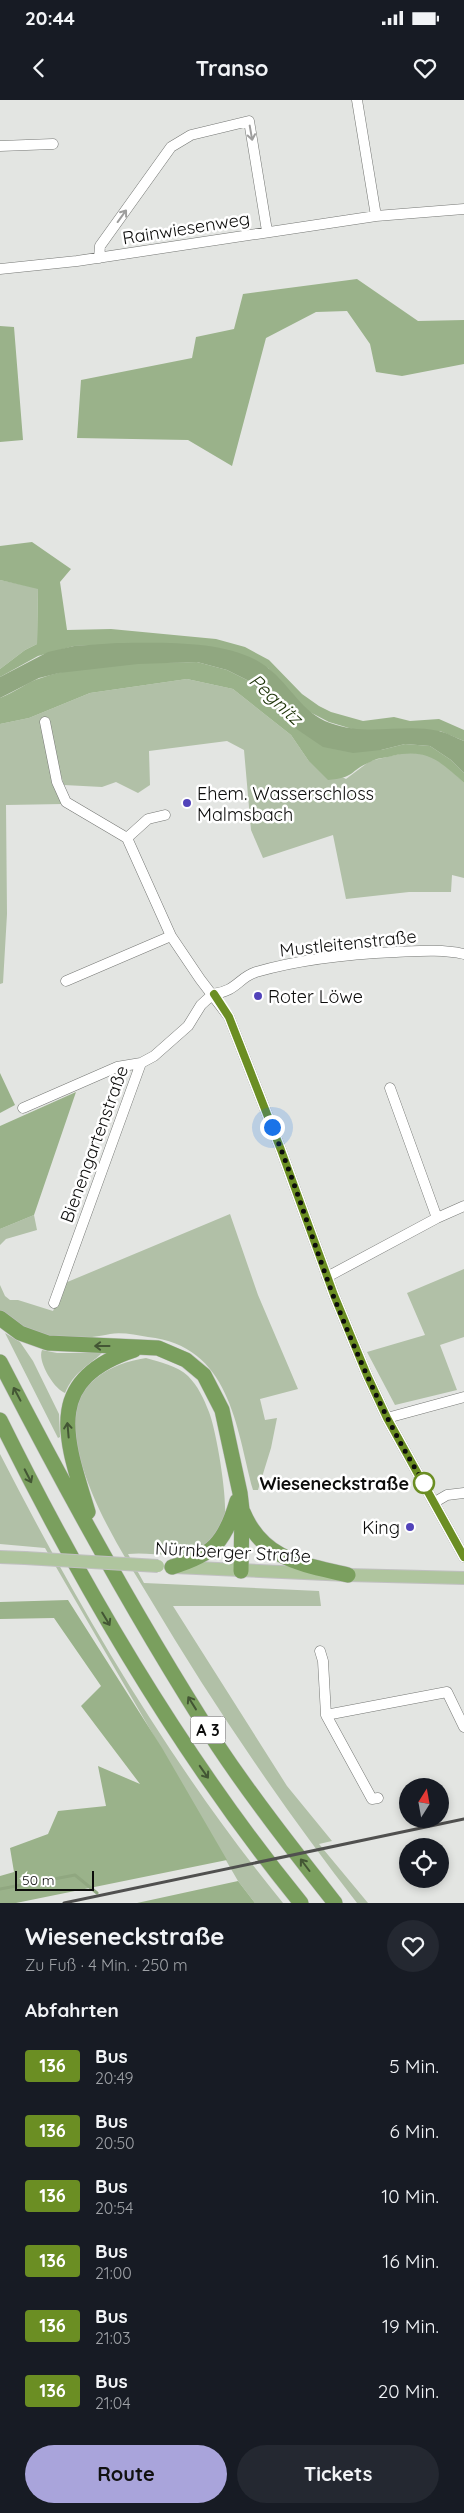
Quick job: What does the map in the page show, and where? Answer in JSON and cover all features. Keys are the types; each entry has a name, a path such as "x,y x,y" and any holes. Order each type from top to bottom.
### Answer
{"highway":[{"path":"0,1318 20,1333 48,1343 83,1346 150,1347 172,1352 186,1360 204,1375 222,1410 240,1493 242,1510 241,1571"},
{"path":"98,1545 76,1474 68,1435 67,1414 73,1395 89,1373 110,1358 150,1347"},
{"name":"A 3","path":"0,1362 98,1545 219,1746 268,1815 336,1903"},
{"name":"A 3","path":"2,1426 66,1550 158,1702 232,1811 301,1903"},
{"path":"165,1566 202,1556 213,1549 229,1528 240,1493"},
{"path":"242,1510 256,1536 269,1549 293,1561 348,1576"}],"main road":[{"name":"Nürnberger Straße","path":"0,1557 348,1576 464,1578"}],"street":[{"path":"357,100 376,216"},
{"path":"99,258 100,246 171,146 191,135 248,121 268,231"},
{"path":"0,146 53,144"},
{"name":"Rainwiesenweg","path":"0,269 99,258 376,216 464,209"},
{"path":"45,722 57,782 66,802 127,838 171,936 200,980 214,994 229,1017 281,1150 327,1277 387,1418 464,1557"},
{"path":"127,838 148,819 166,815"},
{"path":"66,982 171,936"},
{"name":"Mustleitenstraße","path":"214,994 227,992 251,974 283,965 363,954 444,950 464,954"},
{"name":"Bienengartenstraße","path":"54,1303 141,1063 154,1056 188,1026 201,1005 214,994"},
{"path":"23,1108 117,1067 141,1063"},
{"path":"390,1088 437,1218"},
{"path":"327,1277 437,1218 464,1206"},
{"path":"387,1418 464,1397"},
{"path":"435,1502 448,1495 464,1493"},
{"path":"320,1651 323,1661 326,1715 372,1799 378,1798"},
{"path":"326,1715 447,1692 464,1727"}],"shaded area":[{"path":"357,279 418,321 464,320 464,364 402,376 376,372 370,344 347,311 316,312 266,338 232,466 188,440 77,438 81,380 192,358 196,337 234,329 243,294"},
{"path":"0,326 14,327 23,440 0,442"},
{"path":"32,542 71,569 60,582 67,630 111,629 216,639 245,647 269,660 302,694 331,712 363,721 394,717 410,721 439,719 464,730 464,741 440,731 359,731 329,722 306,710 268,668 161,643 74,646 38,656 0,677 0,669 25,650 37,644 38,589 0,580 0,546"},
{"path":"0,580 38,588 37,644 25,650 0,669"},
{"path":"197,662 227,670 249,681 265,697 381,750 405,744 430,746 451,760 464,773 464,783 448,768 432,758 415,754 404,754 375,760 363,765 348,776 328,780 308,760 291,735 233,689 187,679 90,693 29,718 0,724 0,698 31,682 60,672 119,664"},
{"path":"187,679 233,689 291,735 308,760 346,779 370,761 408,752 428,755 441,761 464,783 464,878 452,875 451,892 409,892 346,899 333,835 263,858 251,830 244,750 227,741 149,751 150,785 138,793 116,782 102,787 64,785 42,717 51,772 63,804 6,805 7,914 3,983 0,984 0,724 29,718 90,693"},
{"path":"0,1073 15,1105 0,1113"},
{"path":"76,1092 34,1215 0,1229 0,1126"},
{"path":"230,1214 258,1295 298,1389 260,1399 265,1420 277,1418 271,1448 258,1490 253,1490 241,1440 225,1393 213,1372 197,1356 175,1344 129,1334 115,1333 95,1337 51,1338 36,1334 0,1312 0,1285 5,1296 10,1300 18,1300 53,1311 65,1283"},
{"path":"34,1215 37,1230 6,1239 0,1245 0,1229"},
{"path":"464,1269 464,1337 440,1345 457,1390 395,1405 367,1352 425,1335 407,1293"},
{"path":"5,1333 20,1342 33,1361 59,1414 60,1437 58,1438"},
{"path":"42,1350 57,1353 102,1353 81,1370 72,1380 65,1393 56,1386 44,1367 41,1355"},
{"path":"146,1358 168,1365 184,1373 195,1384 203,1398 212,1421 218,1449 225,1512 223,1525 216,1535 206,1545 195,1551 176,1555 128,1554 144,1583 319,1591 321,1606 173,1606 287,1786 332,1841 319,1844 368,1903 357,1903 301,1829 248,1753 197,1676 128,1563 92,1493 79,1455 73,1425 75,1411 80,1398 96,1378 107,1371 120,1365"},
{"path":"0,1454 62,1571 165,1742 242,1851 283,1903 255,1903 238,1881 45,1548 0,1544"},
{"path":"68,1600 162,1748 227,1860 16,1903 0,1903 0,1876 14,1872 10,1848 48,1834 58,1811 106,1806 98,1766 140,1784 81,1706 101,1686 54,1618 0,1619 0,1602"},
{"path":"238,1881 255,1903 137,1903"}],"water":[{"name":"Pegnitz","path":"117,643 175,643 216,647 236,652 268,668 304,706 320,719 330,723 344,727 372,730 425,729 442,732 464,741 464,773 451,760 430,746 405,744 381,750 353,753 323,747 295,728 249,681 227,670 197,662 138,664 59,673 39,678 0,698 0,677 48,652 74,646"}],"waterway":[{"path":"0,1889 75,1875 97,1893"}],"railway":[{"path":"64,1903 464,1819"}],"bus line":[{"name":"136","path":"214,994 229,1017 281,1150 334,1295 367,1375 387,1418 464,1557"}],"place":[{"name":"Ehem. Wasserschloss Malmsbach","path":"187,803"},
{"name":"Roter Löwe","path":"258,996"},
{"name":"Wieseneckstraße","path":"424,1483"},
{"name":"King","path":"410,1527"}],"route":[{"path":"272,1127 334,1295 367,1375 387,1418 424,1483"}]}
